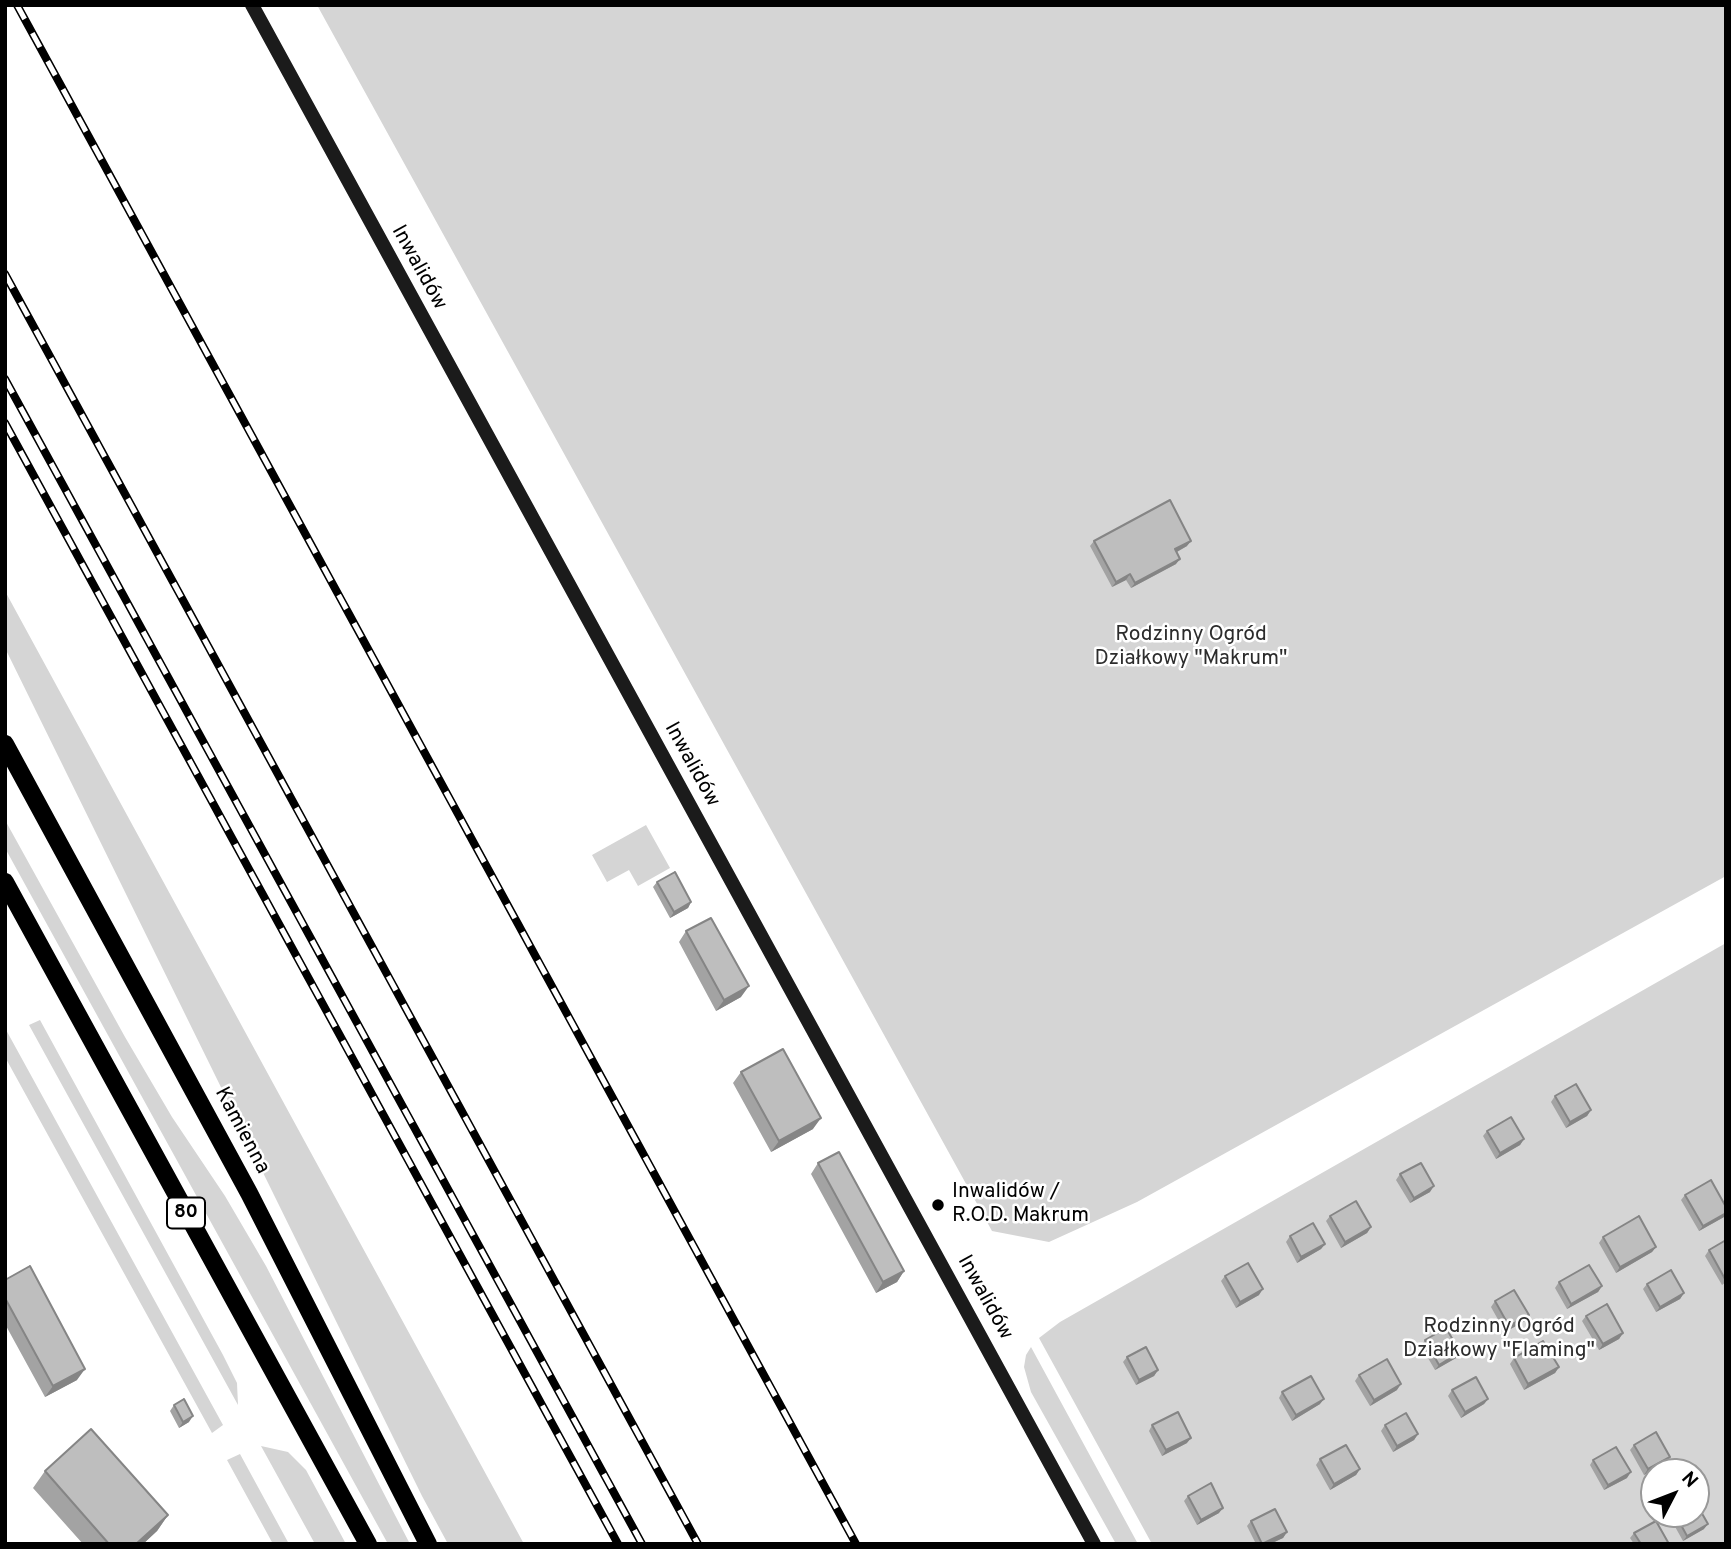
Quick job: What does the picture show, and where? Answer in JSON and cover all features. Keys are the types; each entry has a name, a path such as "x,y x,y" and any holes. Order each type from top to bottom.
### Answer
{"main road":[{"name":"Kamienna","path":"5,744 249,1193 428,1544"},
{"name":"80","path":"5,883 368,1544"}],"street":[{"name":"Inwalidów","path":"252,5 1094,1544"}],"green space":[{"name":"Rodzinny Ogród Działkowy \"Makrum\"","path":"317,5 1726,5 1726,876 1137,1202 1049,1242 992,1231"},
{"path":"5,591 524,1544 448,1544 5,648"},
{"path":"5,820 125,1037 266,1266 410,1544 388,1544 5,848"},
{"path":"646,825 670,868 638,886 629,870 607,882 592,855"},
{"name":"Rodzinny Ogród Działkowy \"Flaming\"","path":"1726,943 1726,1544 1152,1544 1039,1338 1060,1322"},
{"path":"40,1020 223,1355 237,1383 238,1405 29,1025"},
{"path":"5,1028 223,1425 212,1433 5,1057"},
{"path":"1031,1347 1138,1544 1116,1544 1031,1392 1024,1367"},
{"path":"261,1446 288,1452 306,1470 346,1544 315,1544"},
{"path":"240,1454 289,1544 273,1544 227,1460"}],"building":[{"path":"1170,500 1191,541 1175,549 1180,559 1135,583 1130,574 1116,582 1094,541"},
{"path":"675,872 691,902 674,912 657,882"},
{"path":"711,918 749,986 724,1000 686,931"},
{"path":"783,1049 821,1118 779,1141 741,1072"},
{"path":"1576,1084 1591,1110 1570,1122 1555,1096"},
{"path":"1511,1117 1524,1139 1500,1153 1487,1131"},
{"path":"839,1152 904,1271 883,1282 818,1163"},
{"path":"1421,1163 1434,1186 1414,1198 1400,1174"},
{"path":"1711,1180 1726,1207 1726,1213 1703,1226 1685,1195"},
{"path":"1356,1201 1371,1227 1345,1242 1330,1216"},
{"path":"1639,1216 1656,1247 1620,1267 1603,1237"},
{"path":"1313,1223 1325,1244 1301,1257 1290,1236"},
{"path":"1726,1240 1726,1279 1725,1279 1709,1250"},
{"path":"1248,1263 1263,1289 1240,1302 1225,1276"},
{"path":"1589,1265 1602,1286 1571,1304 1559,1282"},
{"path":"30,1266 85,1369 53,1386 5,1298 5,1280"},
{"path":"1671,1270 1684,1293 1660,1307 1647,1284"},
{"path":"1514,1290 1529,1315 1509,1326 1495,1301"},
{"path":"1607,1304 1623,1333 1603,1344 1586,1316"},
{"path":"1446,1328 1460,1352 1439,1365 1425,1340"},
{"path":"1543,1341 1559,1367 1528,1384 1514,1358"},
{"path":"1146,1347 1158,1370 1139,1380 1127,1357"},
{"path":"1387,1359 1401,1384 1374,1400 1359,1375"},
{"path":"1311,1376 1324,1399 1296,1415 1282,1392"},
{"path":"1476,1377 1488,1399 1465,1412 1452,1390"},
{"path":"184,1399 193,1416 183,1422 174,1405"},
{"path":"1178,1412 1191,1438 1166,1450 1152,1425"},
{"path":"1406,1413 1418,1434 1397,1446 1385,1425"},
{"path":"91,1429 168,1515 136,1544 109,1544 45,1471"},
{"path":"1656,1432 1670,1457 1642,1458 1634,1445"},
{"path":"1346,1445 1360,1469 1334,1484 1320,1459"},
{"path":"1616,1447 1631,1472 1608,1485 1593,1460"},
{"path":"1211,1483 1223,1508 1201,1520 1188,1496"},
{"path":"1275,1509 1287,1532 1262,1544 1251,1521"},
{"path":"1643,1528 1660,1528 1669,1544 1641,1544 1634,1533"},
{"path":"1683,1528 1701,1528 1687,1536"}],"railway":[{"path":"17,5 856,1544"},
{"path":"5,274 698,1544"},
{"path":"5,379 642,1544"},
{"path":"5,423 618,1544"}],"place":[{"name":"Inwalidów / R.O.D. Makrum","path":"938,1205"}]}
